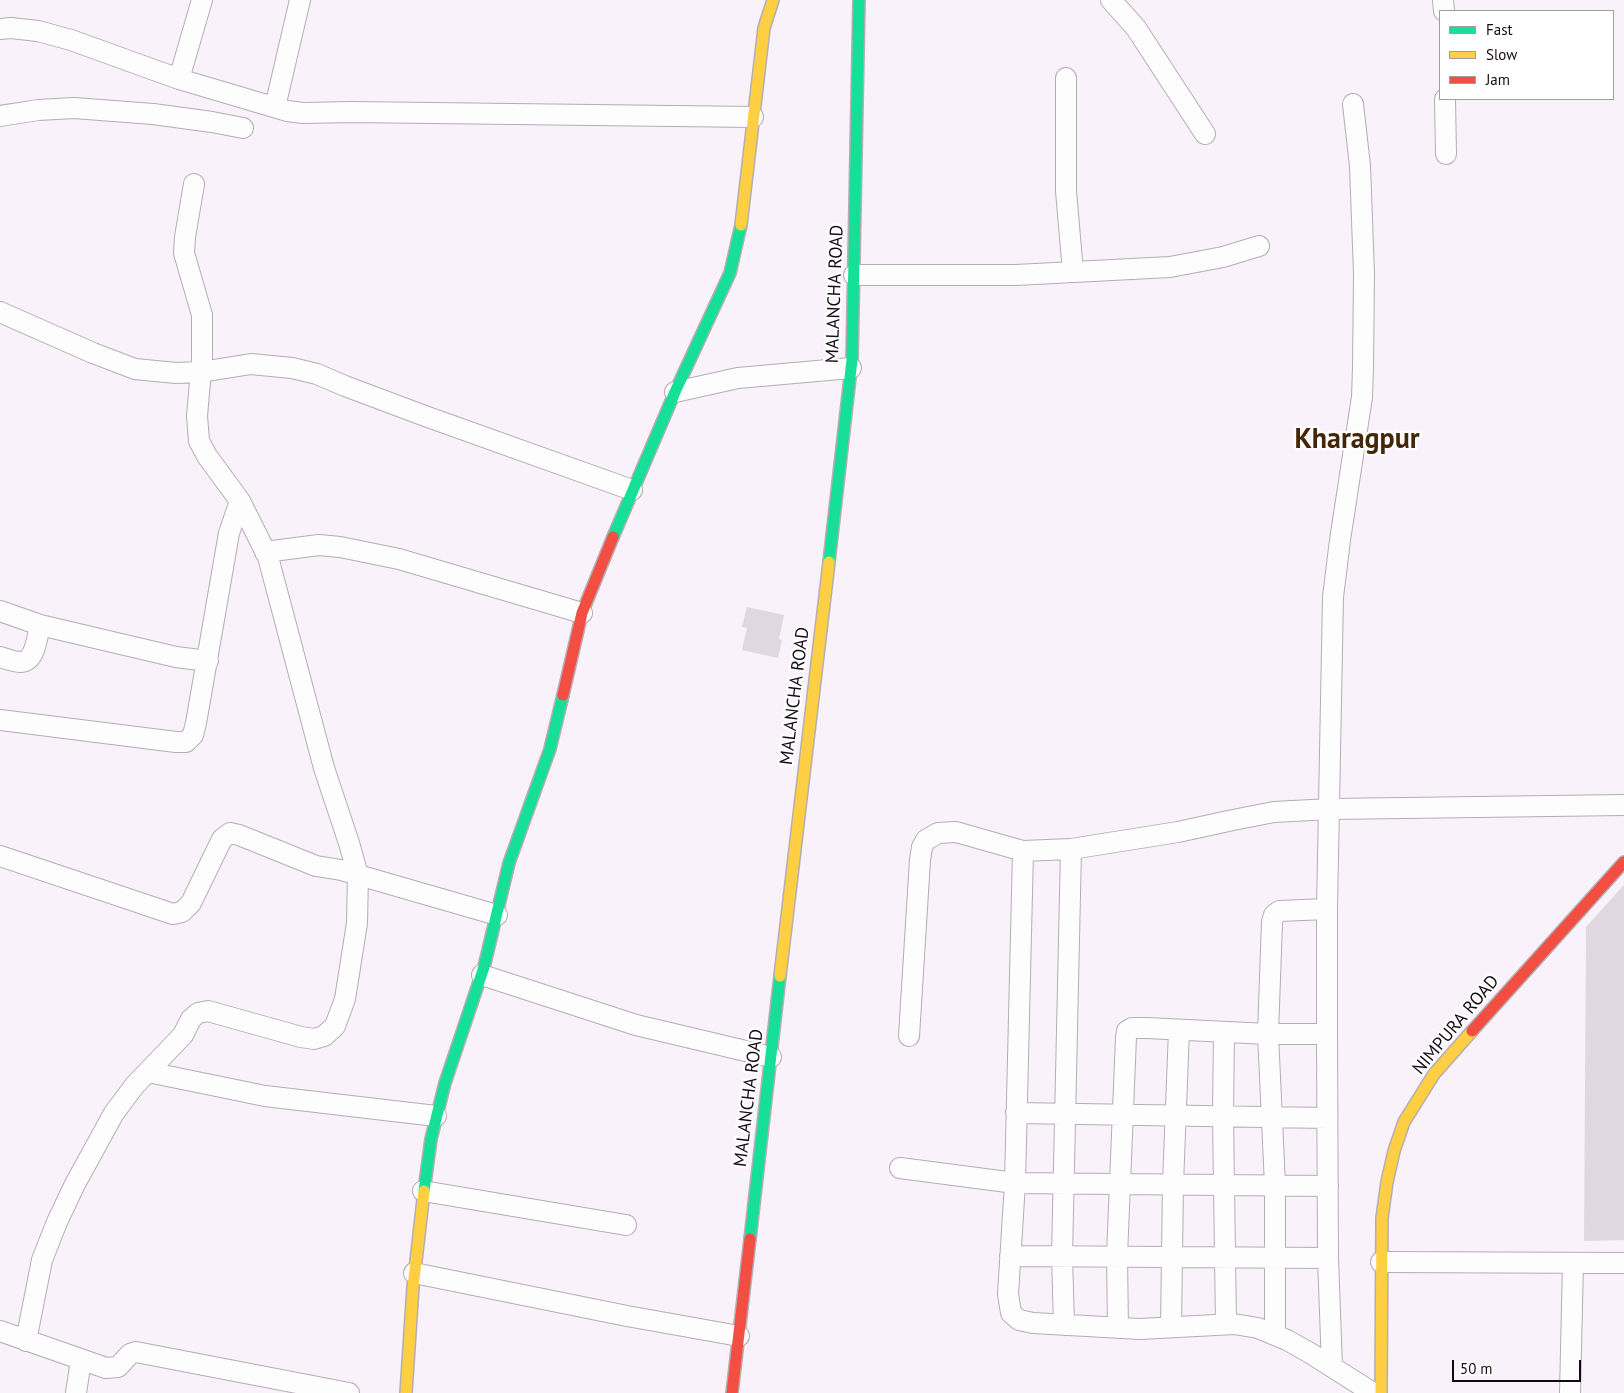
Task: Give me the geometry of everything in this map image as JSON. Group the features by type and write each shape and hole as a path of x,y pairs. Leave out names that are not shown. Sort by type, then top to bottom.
{"street":[{"path":"179,79 202,0"},
{"path":"275,107 300,0"},
{"path":"406,1393 414,1273 423,1191 436,1116 445,1083 482,975 509,863 550,749 582,613 632,490 730,273 740,230 764,28 773,0"},
{"name":"MALANCHA ROAD","path":"732,1393 851,368 859,0"},
{"path":"1111,0 1136,28 1205,134"},
{"path":"0,29 11,28 38,31 70,40 179,79 275,107 303,113 361,112 753,117"},
{"path":"1066,78 1066,191 1073,272"},
{"path":"1445,100 1446,154"},
{"path":"1332,1367 1328,1258 1327,909 1333,597 1362,387 1364,264 1360,166 1353,104"},
{"path":"0,116 38,110 74,108 153,114 243,128"},
{"path":"26,1340 42,1260 57,1222 75,1184 114,1113 135,1085 183,1035 191,1019 198,1013 208,1011 301,1036 314,1038 324,1036 335,1026 345,999 357,923 358,875 324,768 265,552 240,501 199,442 197,416 201,372 202,315 184,253 194,184"},
{"path":"854,275 1016,275 1170,267 1223,257 1259,246"},
{"path":"0,312 93,352 136,368 176,373 201,372 251,364 292,368 317,374 425,416 632,490"},
{"path":"675,392 738,378 851,368"},
{"path":"0,720 186,742 193,735 196,723 229,533 240,501"},
{"path":"265,552 319,545 357,550 399,559 582,613"},
{"path":"0,611 40,624 176,658 208,661"},
{"path":"0,657 22,662 29,659 33,652 40,624"},
{"path":"909,1036 922,847 926,840 938,833 956,832 1022,851 1071,849 1178,832 1274,812 1624,805"},
{"path":"0,856 173,914 182,912 191,903 222,839 230,833 316,866 341,870 497,915"},
{"path":"1064,1325 1062,1256 1071,849"},
{"path":"1022,851 1015,1182 1008,1294 1011,1313 1020,1320 1033,1323 1064,1325 1140,1329 1226,1324 1258,1328 1310,1353 1373,1393"},
{"name":"NIMPURA ROAD","path":"1381,1393 1382,1218 1394,1151 1404,1122 1434,1074 1624,862"},
{"path":"1275,1335 1275,1185 1268,1034 1272,922 1274,915 1279,911 1327,909"},
{"path":"482,975 636,1025 771,1057"},
{"path":"1118,1328 1119,1184 1127,1030 1132,1028 1268,1034 1327,1034"},
{"path":"1171,1327 1171,1257 1179,1030"},
{"path":"1224,1032 1223,1116 1226,1324"},
{"path":"148,1072 265,1096 436,1116"},
{"path":"1016,1113 1327,1118"},
{"path":"900,1168 1015,1182 1328,1186"},
{"path":"423,1191 626,1225"},
{"path":"1010,1256 1328,1258"},
{"path":"1381,1262 1624,1264"},
{"path":"1570,1393 1573,1263"},
{"path":"414,1273 607,1312 739,1336"},
{"path":"0,1331 106,1368 113,1369 118,1367 130,1354 136,1352 349,1393"},
{"path":"76,1393 81,1360"}],"building":[{"path":"747,607 784,615 779,639 782,640 778,658 742,650 747,628 742,627"},
{"path":"1624,885 1624,1240 1584,1241 1586,927"}],"traffic: fast":[{"path":"829,562 852,360 859,0"},
{"path":"613,537 675,392 730,273 741,225"},
{"path":"424,1191 431,1139 445,1083 484,967 509,863 550,749 563,695"},
{"path":"750,1239 780,976"}],"traffic: slow":[{"path":"741,225 764,28 773,0"},
{"path":"780,976 829,562"},
{"path":"1381,1393 1382,1218 1394,1151 1404,1122 1434,1074 1472,1031"},
{"path":"406,1393 413,1287 424,1191"}],"traffic: jam":[{"path":"563,695 582,613 613,537"},
{"path":"1472,1031 1624,862"},
{"path":"732,1393 750,1239"}],"district":[{"name":"Kharagpur","path":"1357,440"}]}
